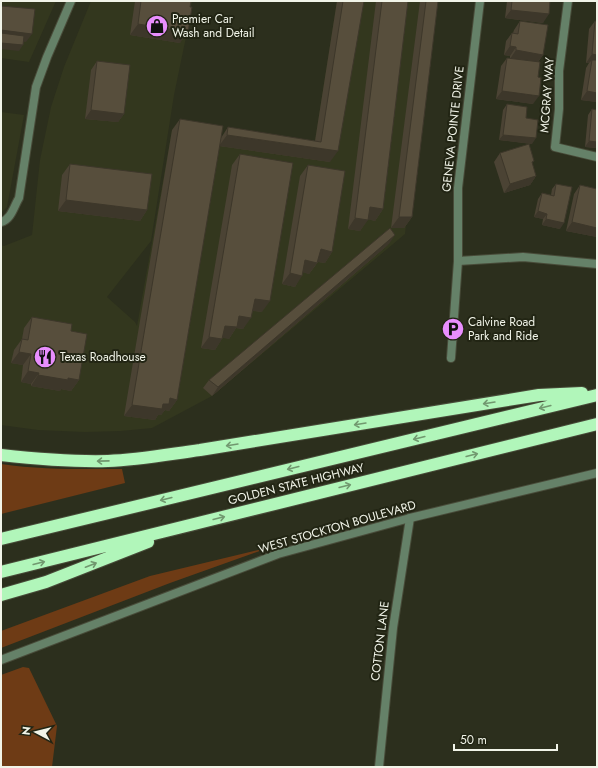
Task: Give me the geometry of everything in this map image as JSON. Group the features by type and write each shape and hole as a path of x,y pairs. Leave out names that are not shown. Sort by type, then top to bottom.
{"highway":[{"path":"1,455 70,461 147,457 207,449 539,395 597,394"},
{"name":"GOLDEN STATE HIGHWAY","path":"1,539 597,394"},
{"name":"GOLDEN STATE HIGHWAY","path":"1,572 597,424"},
{"path":"1,595 46,582 196,523"}],"street":[{"path":"1,222 5,221 19,198 36,87 71,1"},
{"name":"GENEVA POINTE DRIVE","path":"451,358 458,261 458,188 480,1"},
{"name":"MCGRAY WAY","path":"568,1 559,71 559,109 555,147 597,157"},
{"path":"458,261 523,257 597,264"},
{"name":"WEST STOCKTON BOULEVARD","path":"1,660 278,554 410,518 597,473"},
{"name":"COTTON LANE","path":"380,767 393,628 410,518"}],"shaded area":[{"path":"1,1 56,1 29,62 1,58"},
{"path":"91,1 192,1 174,95 151,241 107,297 135,322 137,326 172,130 313,153 337,1 432,1 405,234 212,396 152,428 85,432 38,430 1,425 1,245 4,246 32,235 40,160 51,107 64,67"},
{"path":"1,112 24,115 7,207 1,213"},
{"path":"1,464 46,468 122,469 125,483 1,514"},
{"path":"271,547 170,583 1,648 1,631 150,576"},
{"path":"23,667 29,668 57,726 52,767 1,767 1,675"}],"building":[{"name":"Premier Car Wash and Detail","path":"141,1 191,1 190,7 192,7 188,32 138,24"},
{"path":"343,1 364,1 338,151 227,135 228,127 321,142"},
{"path":"382,1 408,1 383,209 370,207 368,220 355,218"},
{"path":"426,1 438,1 412,217 399,217"},
{"path":"512,1 550,1 549,14 511,10"},
{"path":"1,6 35,9 32,34 1,30"},
{"path":"520,21 548,25 543,55 516,50 516,47 510,46 512,33 518,34"},
{"path":"595,21 597,21 597,55 592,54"},
{"path":"1,33 24,36 23,45 1,43"},
{"path":"507,58 540,62 538,77 541,78 539,96 502,91"},
{"path":"592,60 597,60 597,93 587,91"},
{"path":"97,61 130,65 124,114 91,110"},
{"path":"507,104 527,107 526,118 538,120 536,138 503,135"},
{"path":"592,109 597,110 597,142 589,141"},
{"path":"180,119 223,126 177,400 170,398 169,404 163,404 162,409 132,405"},
{"path":"529,144 534,161 532,162 536,176 510,184 500,153"},
{"path":"240,154 293,163 270,301 255,299 251,318 239,316 237,327 225,326 222,339 209,337"},
{"path":"70,164 152,174 147,210 66,200"},
{"path":"308,165 345,171 332,252 321,249 317,263 305,260 302,276 290,273"},
{"path":"556,184 572,187 564,223 546,219 547,214 538,211 542,193 554,196"},
{"path":"580,185 597,189 597,228 572,222"},
{"path":"390,228 395,235 218,387 209,380"},
{"name":"Texas Roadhouse","path":"32,317 72,324 71,331 87,334 79,380 68,378 68,380 38,375 39,373 28,371 31,354 19,352 22,339 28,340"}],"place":[{"name":"Premier Car Wash and Detail","path":"157,26"},
{"name":"Calvine Road Park and Ride","path":"453,329"},
{"name":"Texas Roadhouse","path":"45,357"}]}
